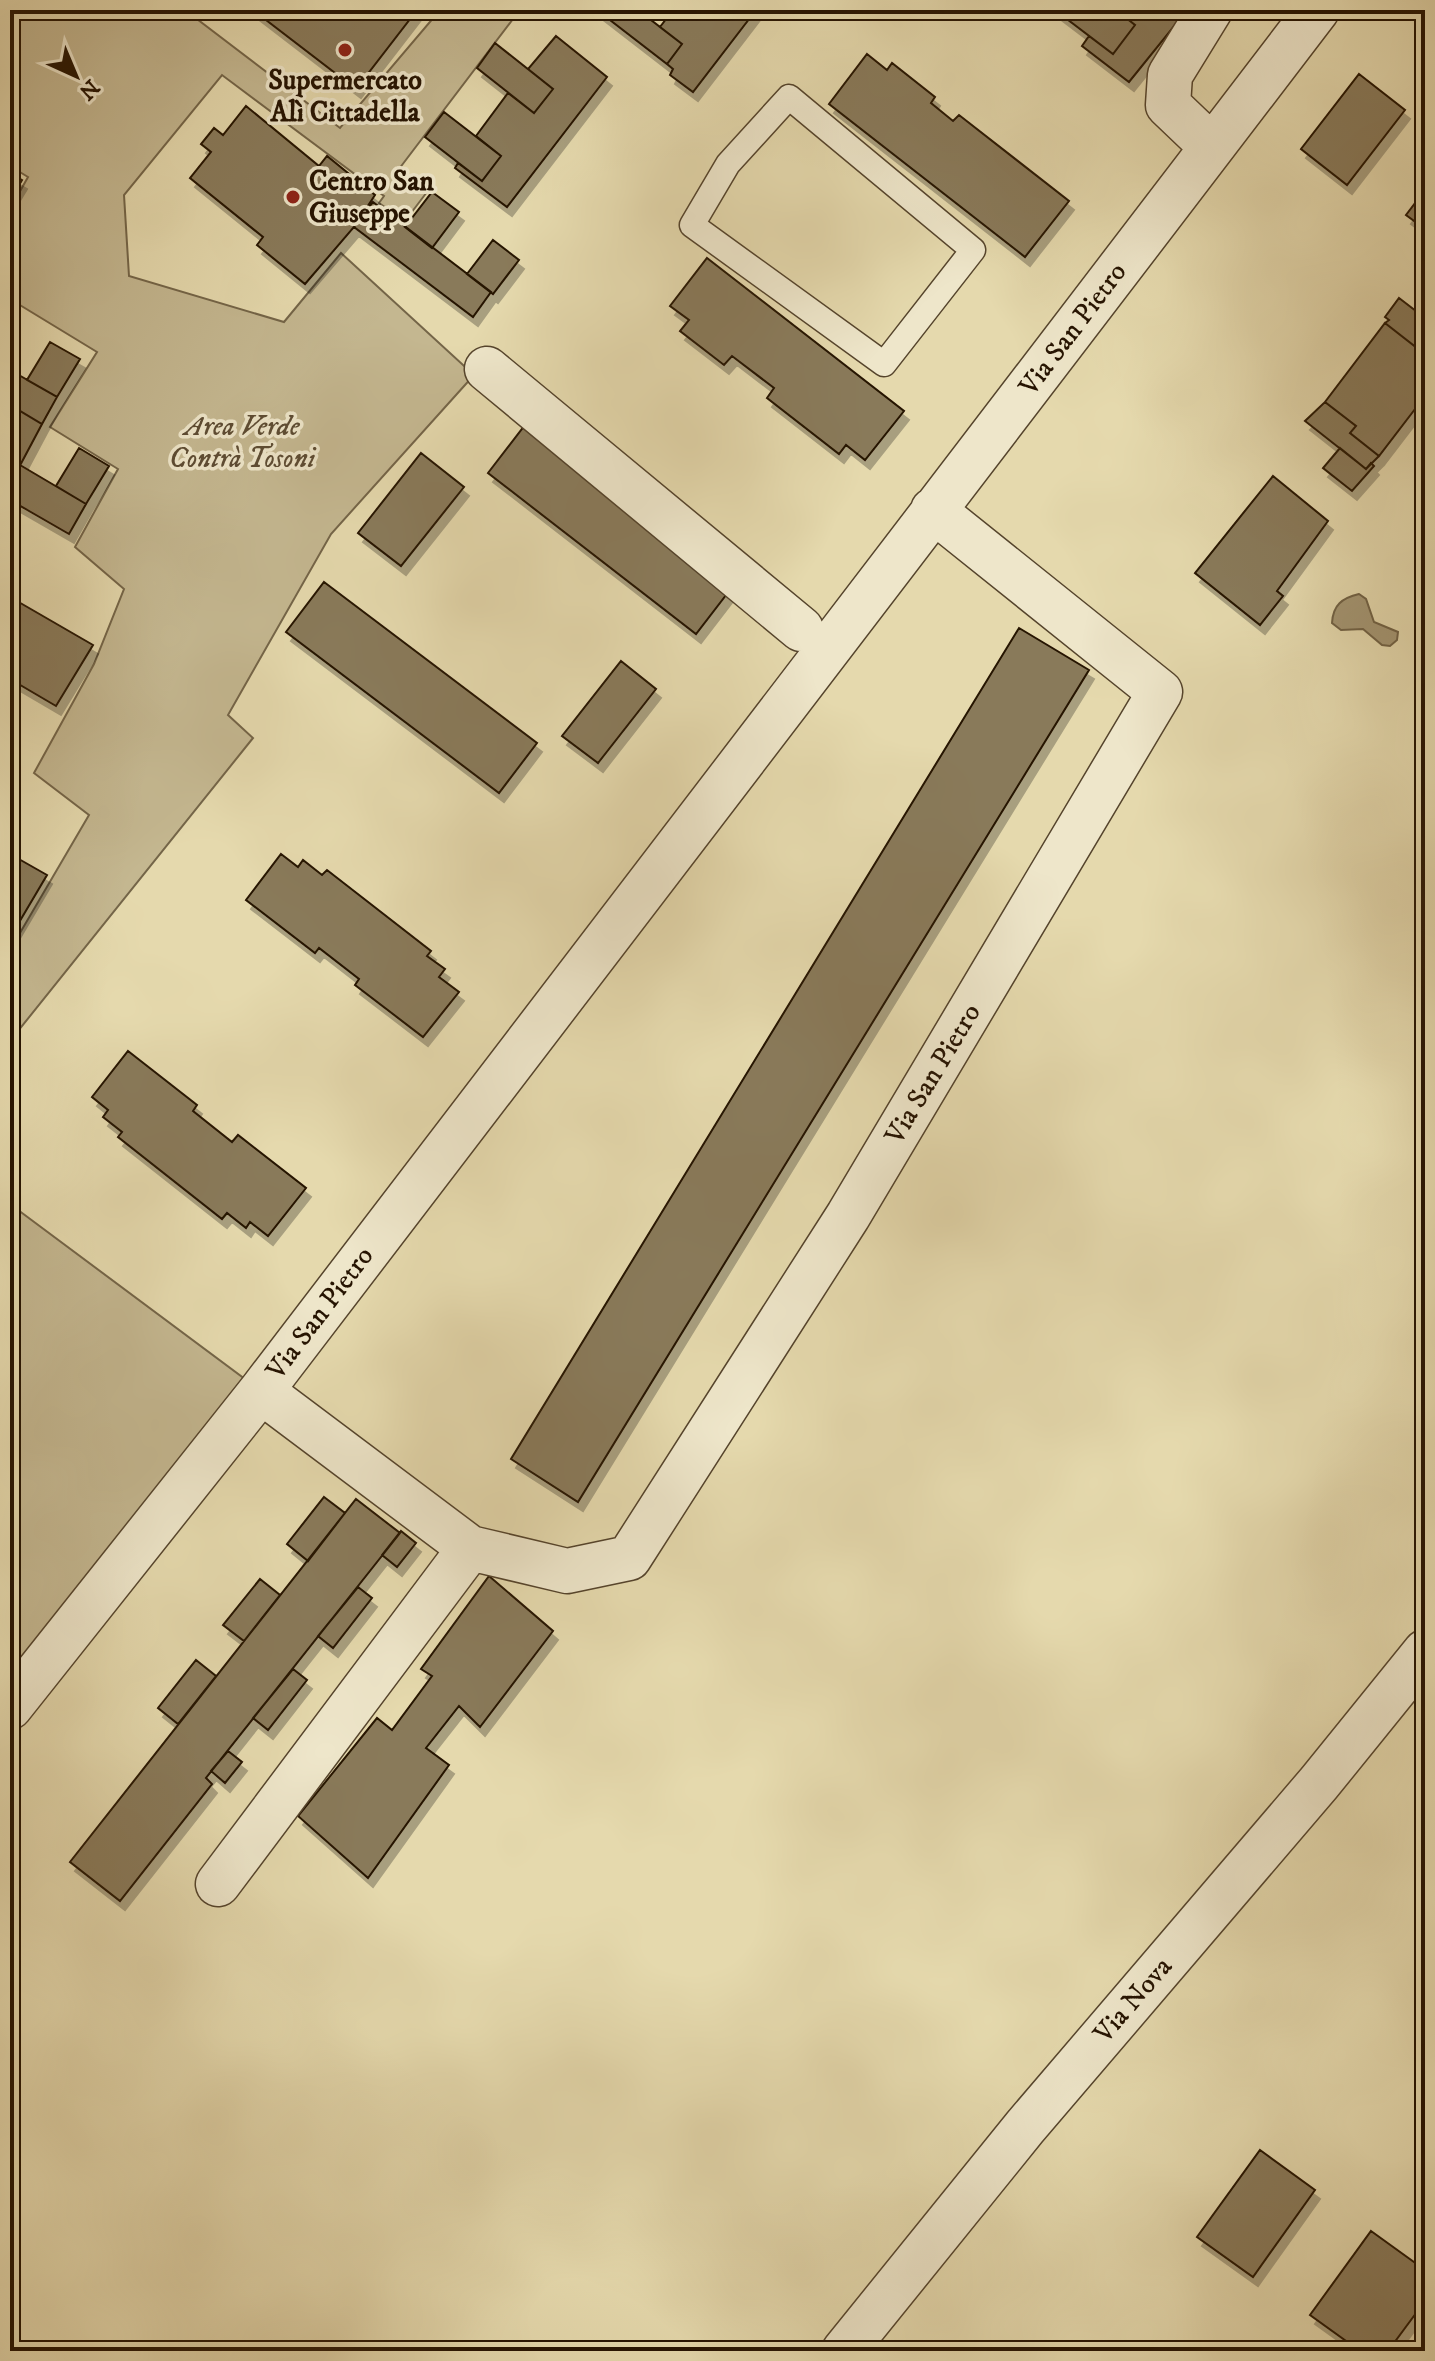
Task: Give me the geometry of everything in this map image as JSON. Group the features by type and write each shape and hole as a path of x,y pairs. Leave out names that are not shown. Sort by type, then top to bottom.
{"street":[{"path":"1210,10 1170,75 1168,105 1212,147"},
{"name":"Via San Pietro","path":"10,1707 261,1391 1317,10"},
{"path":"487,369 801,629"},
{"name":"Via San Pietro","path":"261,1391 470,1548 567,1571 629,1558 848,1216 1160,692 933,510"},
{"path":"218,1884 470,1548"},
{"name":"Via Nova","path":"844,2351 1025,2127 1319,1783 1425,1652"}],"lane":[{"path":"789,97 973,250 884,364 692,225 728,164 789,97"}],"green space":[{"name":"Area Verde Contrà Tosoni","path":"10,10 197,10 193,16 340,128 440,10 509,10 516,15 399,169 427,192 405,221 379,203 384,196 222,75 124,195 129,276 284,322 341,253 474,375 331,534 228,715 253,738 10,1041 10,950 89,815 34,773 94,664 124,589 75,547 118,469 50,427 97,352 10,299 10,209 28,177 10,166"},
{"path":"10,1204 261,1391 10,1707"}],"shaded area":[{"path":"1359,594 1366,599 1374,622 1398,632 1397,640 1390,646 1382,645 1363,629 1341,630 1332,623 1334,611 1340,603"}],"building":[{"name":"Supermercato Alì Cittadella","path":"253,10 417,10 356,89"},
{"path":"597,10 638,10 682,44 667,64"},
{"path":"673,10 756,10 693,92 670,75 673,69 667,64 682,44 660,27"},
{"path":"1055,10 1116,10 1135,25 1113,54"},
{"path":"1116,10 1179,10 1184,14 1129,82 1082,46 1089,36 1113,54 1135,25"},
{"path":"556,36 607,77 507,207 455,168 458,163 482,181 501,156 476,136 508,93 534,113 553,89 528,69"},
{"path":"495,43 553,89 534,113 477,68"},
{"path":"867,54 887,70 892,63 935,97 931,103 953,121 959,115 1069,201 1025,257 829,104"},
{"path":"1359,74 1405,110 1347,185 1301,149"},
{"name":"Centro San Giuseppe","path":"246,106 319,166 327,156 375,195 354,227 305,284 257,245 263,237 190,178 211,152 201,144 214,128 223,135"},
{"path":"444,112 501,156 482,181 425,137"},
{"path":"10,173 22,180 10,200"},
{"path":"1425,190 1425,229 1406,215"},
{"path":"432,192 459,212 432,248 405,227"},
{"path":"373,202 491,292 473,317 354,227"},
{"path":"493,240 519,260 493,294 467,274"},
{"path":"707,258 904,411 865,460 846,445 839,454 767,398 774,388 732,356 724,365 680,331 689,320 670,306"},
{"path":"1399,298 1425,318 1425,344 1422,341 1417,348 1385,323 1389,320 1385,317"},
{"path":"1385,323 1417,348 1422,341 1425,344 1425,396 1379,456 1350,433 1356,426 1325,402"},
{"path":"50,342 80,359 57,397 27,380"},
{"path":"10,370 57,397 42,424 10,405"},
{"path":"1325,402 1356,426 1350,433 1379,456 1366,469 1305,421"},
{"path":"12,406 42,424 16,473 10,469"},
{"path":"525,425 733,586 696,634 488,473"},
{"path":"79,448 109,466 86,504 56,486"},
{"path":"1340,448 1366,469 1371,463 1374,466 1352,491 1323,468"},
{"path":"421,453 464,487 401,566 358,533"},
{"path":"20,465 86,504 69,534 10,500 10,469 16,473"},
{"path":"1273,476 1328,521 1277,591 1283,596 1260,625 1195,573"},
{"path":"324,582 537,743 499,793 286,632"},
{"path":"10,597 93,645 56,706 10,679"},
{"path":"1019,628 1089,670 578,1502 511,1459"},
{"path":"621,661 656,689 598,763 562,736"},
{"path":"10,854 47,875 11,936 10,936"},
{"path":"281,854 298,867 303,860 322,875 327,870 431,951 427,956 445,969 439,977 459,992 423,1037 355,985 359,979 319,948 315,953 246,900"},
{"path":"128,1051 197,1105 193,1111 232,1142 238,1135 306,1188 268,1236 250,1222 246,1228 227,1213 222,1219 118,1137 122,1132 103,1117 108,1110 92,1097"},
{"path":"324,1497 345,1513 308,1561 287,1544"},
{"path":"356,1499 400,1533 206,1778 212,1784 120,1901 70,1862"},
{"path":"401,1531 416,1543 397,1567 382,1555"},
{"path":"489,1576 553,1631 480,1727 459,1706 426,1748 449,1765 368,1878 298,1816 377,1718 392,1730 432,1676 421,1669"},
{"path":"260,1579 280,1595 244,1641 223,1625"},
{"path":"358,1587 372,1598 333,1648 318,1636"},
{"path":"196,1660 216,1676 178,1724 158,1708"},
{"path":"293,1669 307,1680 268,1730 253,1718"},
{"path":"228,1751 242,1762 225,1783 211,1771"},
{"path":"1260,2150 1315,2190 1253,2277 1197,2237"},
{"path":"1371,2231 1425,2270 1425,2301 1388,2351 1360,2351 1310,2315"}],"place":[{"name":"Supermercato Alì Cittadella","path":"345,50"},
{"name":"Centro San Giuseppe","path":"293,197"}]}
